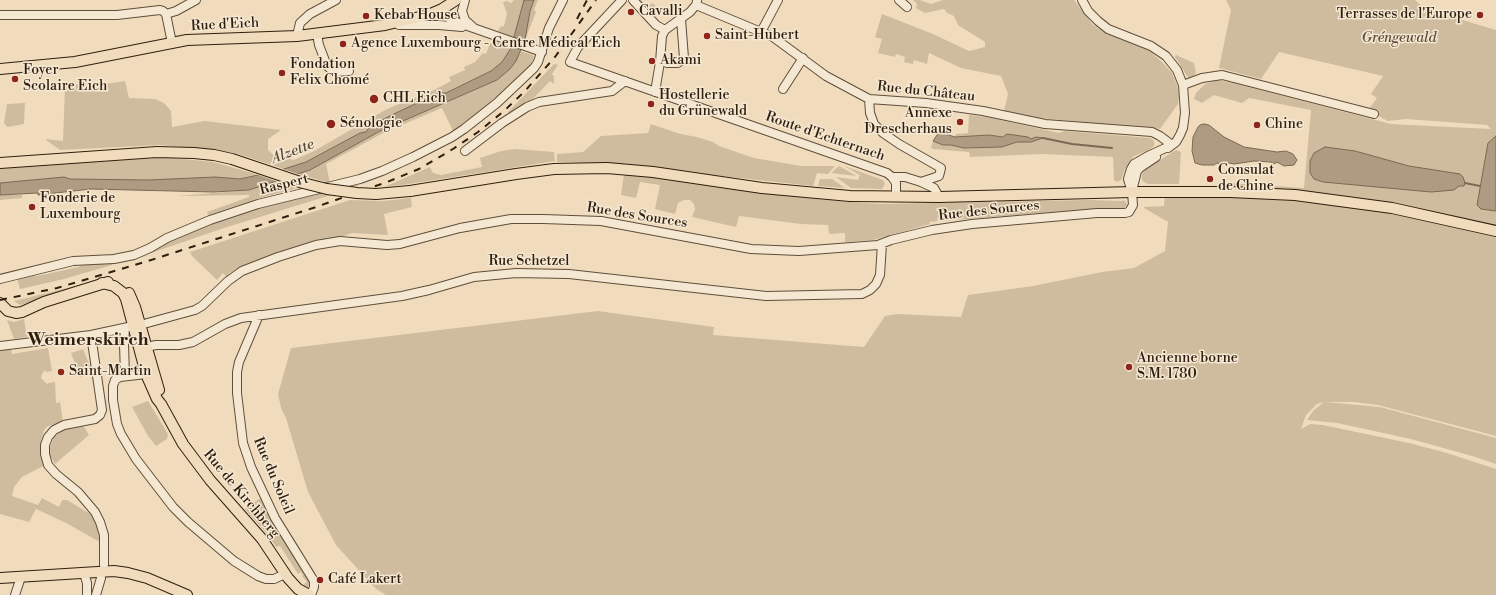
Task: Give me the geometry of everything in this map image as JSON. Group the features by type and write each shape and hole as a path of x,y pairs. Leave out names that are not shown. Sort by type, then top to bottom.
{"main road":[{"path":"385,25 428,15 442,9 456,0"},
{"name":"Rue d'Eich","path":"0,69 75,62 172,43 202,39 297,36 385,25"},
{"path":"0,163 157,152 194,153 232,159 327,189 376,194 410,191 543,170 595,168 653,172 806,193 850,196 939,197 1132,192 1230,192 1279,194 1355,202 1392,208 1496,231"},
{"name":"Rue de Kirchberg","path":"0,303 8,310 16,313 102,283 114,286 123,293 126,299 133,326 161,396 161,404"},
{"name":"Rue de Kirchberg","path":"142,348 146,374 157,399 186,449 210,480 262,539 285,574 298,589 310,595"},
{"path":"0,578 114,571 147,578 187,595"}],"street":[{"path":"166,14 196,0"},
{"path":"297,36 300,22 310,14 336,0"},
{"path":"465,0 462,11 465,20 473,28"},
{"name":"Raspert","path":"0,279 73,261 114,259 134,255 167,238 217,218 258,204 348,183 382,171 452,137 464,129 519,82 538,62 539,51 563,0"},
{"name":"Route d'Echternach","path":"622,0 578,47 570,62 887,174 892,177 896,183 896,196"},
{"path":"633,0 656,25 665,30"},
{"path":"761,32 778,0"},
{"path":"899,0 907,7"},
{"path":"1082,0 1088,11 1108,29 1151,46 1166,56 1177,70 1183,85 1185,113 1183,128 1179,138 1172,145"},
{"path":"655,92 660,62 662,36 665,30 690,12 697,2"},
{"name":"Rue du Château","path":"697,2 773,37 826,76 869,99 926,103 983,111 1045,124 1152,132 1172,145"},
{"path":"442,9 447,16 459,23 539,51"},
{"path":"0,15 117,15 160,10 164,11 166,14 172,43"},
{"path":"667,63 678,64 684,58 681,19"},
{"name":"Rue d'Eich","path":"385,25 413,24 473,28"},
{"path":"317,34 319,45 327,66 334,72 349,71"},
{"path":"782,89 802,58"},
{"path":"1183,85 1222,75 1374,114"},
{"path":"465,151 502,123 540,102 612,91 625,81"},
{"path":"869,99 870,113 874,124 882,133 898,144 942,168 939,176 921,182"},
{"name":"Rue des Sources","path":"0,346 91,335 195,310 202,306 228,281 242,271 278,257 316,245 340,241 387,245 400,244 460,228 511,219 601,221 735,247 799,252 882,244 891,240 932,230 972,224 1097,213 1125,213 1129,212 1133,205 1132,192 1137,171 1172,145"},
{"path":"892,177 905,177 921,182 934,188 939,197"},
{"name":"Rue Schetzel","path":"142,348 156,345 179,345 193,342 230,322 241,318 402,296 429,290 474,276 516,273 569,274 766,296 862,294 870,290 876,284 880,275 882,244"},
{"name":"Rue du Soleil","path":"259,315 238,362 237,394 243,443 251,467 275,518 314,582 314,587 310,595"},
{"path":"125,376 124,344 133,326"},
{"path":"91,335 102,410 100,415 94,418 64,425 54,430 48,437 45,445 45,454 48,465 56,474 78,492 95,512 104,535 104,565"},
{"path":"146,374 120,377 115,380 113,386 112,400 121,434 136,459 173,507 188,522 234,561 258,576 266,579 274,579 285,574"},
{"path":"84,573 87,583 87,595"},
{"path":"15,595 22,577"},
{"path":"96,595 101,580"}],"green space":[{"path":"514,0 524,0 514,37 498,31 500,27 504,26 507,14 503,2 507,1 511,3"},
{"path":"534,0 538,0 534,10 536,12 525,40 530,11"},
{"path":"639,0 641,0 648,7 652,3 656,6 651,14"},
{"path":"913,0 920,0 931,4 943,0 1074,0 1093,25 1106,33 1148,50 1161,61 1172,73 1177,85 1179,95 1178,104 1160,129 1037,118 1004,111 1008,94 1001,76 961,68 929,53 927,64 914,60 913,64 904,62 905,57 896,54 895,57 878,53 882,39 875,37 882,14 933,34 969,51 985,47 985,42 958,25 954,16 947,13 944,9 925,13 916,8 917,4"},
{"name":"Gréngewald","path":"1226,0 1415,0 1425,9 1496,30 1496,436 1378,405 1354,402 1325,402 1380,407 1496,438 1496,464 1411,439 1337,423 1307,420 1313,411 1324,402 1317,404 1306,415 1301,429 1310,424 1323,425 1409,443 1447,453 1496,469 1496,595 386,595 375,588 336,545 308,492 286,418 281,408 278,394 291,348 598,311 714,327 713,335 864,347 885,316 897,314 961,317 968,295 1033,286 1102,272 1134,268 1165,251 1168,222 1144,207 1164,206 1165,192 1230,192 1230,183 1304,188 1311,110 1249,98 1242,103 1214,95 1202,103 1194,99 1196,93 1205,84 1218,80 1233,83 1391,124 1491,129 1487,125 1406,119 1388,121 1369,109 1377,98 1371,94 1383,76 1279,52 1261,79 1219,68 1231,10"},
{"path":"493,41 511,48 502,62 491,71 446,93 439,93 400,111 366,132 360,133 306,162 284,169 235,153 160,145 60,150 46,140 63,141 65,86 87,83 88,88 94,87 95,92 106,90 105,84 125,81 129,98 155,99 164,103 171,111 172,127 205,121 281,130 268,139 268,150 279,160 285,158 294,160 314,151 387,109 434,90 451,81 449,77 465,70 464,67 475,62 483,53 486,54 490,43 492,44"},
{"path":"520,51 533,55 534,57 531,63 532,64 494,99 462,126 453,131 442,108 385,132 326,164 330,183 297,174 310,170 380,131 489,84 510,69"},
{"path":"1176,55 1194,63 1196,73 1193,77 1189,78 1187,76 1175,57"},
{"path":"554,64 558,65 552,74 554,76 554,84 550,81 531,101 509,113 508,112"},
{"path":"25,103 24,124 7,127 4,123 7,104"},
{"path":"969,115 987,117 1059,133 1065,131 1150,138 1154,141 1154,146 1149,150 1134,156 1125,169 1121,180 1117,182 1114,180 1113,157 1042,154 970,157 969,152 931,148 933,141 943,145 964,148 1002,147 1017,142 1031,142 1036,137 1031,139 989,135 955,137 956,134 968,133"},
{"path":"651,124 680,134 713,142 719,146 754,158 801,166 835,166 828,174 817,173 813,186 703,174 640,165 557,162 557,154 583,152 601,136 648,133"},
{"path":"441,145 442,148 384,176 328,196 224,228 151,253 150,250 170,239 246,211 313,193"},
{"path":"515,149 554,152 555,161 384,187 430,167 433,173 441,175 482,167 480,158 501,151"},
{"path":"1176,150 1181,152 1179,184 1148,184 1142,180 1142,174 1147,168"},
{"path":"174,158 213,162 256,174 240,179 215,177 149,180 70,179 64,177 0,183 0,168"},
{"path":"839,166 855,175 856,176 831,173"},
{"path":"844,166 883,180 885,184 882,189 851,188 836,177 858,180 860,175"},
{"path":"624,174 653,176 807,198 880,204 1124,200 1127,204 1125,208 1103,208 929,222 930,224 873,240 845,242 845,233 829,234 828,225 801,224 739,216 736,227 692,217 695,209 694,204 690,200 684,200 678,203 675,214 655,209 660,185 640,182 636,198 621,195"},
{"path":"820,179 832,179 845,188 818,186"},
{"path":"278,182 297,188 208,215 207,212 249,197 249,195 177,196 249,190"},
{"path":"0,195 22,195 22,198 0,200"},
{"path":"411,198 412,207 384,214 388,235 352,233 341,237 320,240 277,253 242,266 229,273 227,277 223,273 217,280 192,256 190,252 350,200 383,201"},
{"path":"108,263 112,265 64,279 20,289 17,278 31,275 37,276 79,267 83,264"},
{"path":"76,286 76,288 20,305 14,301"},
{"path":"24,319 27,337 14,339 7,320 14,322"},
{"path":"48,348 52,371 46,372 45,370 41,378 47,384 55,382 56,403 60,402 63,422 48,426 44,430 41,441 41,454 45,465 22,477 14,487 12,496 38,505 42,498 59,507 62,500 67,500 92,515 97,523 100,542 66,523 36,509 29,522 0,514 0,350 11,349 12,354"},
{"path":"83,349 92,372 80,377 71,353"},
{"path":"148,401 168,434 167,439 156,446 148,436 132,407"},
{"path":"83,425 89,435 55,464 50,455 50,448 54,437 65,429"},
{"path":"262,497 276,528 278,528 311,582 308,587 304,587 303,585 307,582 302,576 303,575 301,572 298,574 280,546 276,547 268,535 245,509"}],"shaded area":[{"name":"Alzette","path":"524,0 534,0 530,11 525,40 516,61 510,69 497,80 380,131 310,170 249,190 213,192 91,189 38,195 38,193 0,195 0,183 64,177 70,179 149,180 215,177 240,179 284,169 306,162 360,133 366,132 370,126 400,111 439,93 446,93 491,71 502,62 511,48"},
{"path":"1204,124 1209,125 1224,137 1244,147 1277,152 1286,151 1293,154 1297,160 1294,165 1284,166 1277,162 1274,164 1271,162 1254,161 1222,165 1217,163 1214,165 1202,165 1195,163 1192,151 1193,137 1198,127"},
{"path":"939,132 955,137 989,135 1003,137 1007,134 1028,137 1031,139 1036,137 1043,138 1031,142 1017,142 1002,147 964,148 943,145 933,141"},
{"path":"1496,136 1496,211 1481,209 1477,205 1488,143"},
{"path":"1325,147 1355,151 1409,166 1460,174 1465,183 1464,186 1459,186 1454,190 1431,192 1323,182 1314,179 1310,173 1310,161 1314,153"}],"pier":[{"path":"280,168 301,175 281,183 253,173"}],"waterway":[{"path":"1043,138 1072,144 1112,148"},
{"path":"1465,183 1480,186"}],"railway":[{"path":"577,19 587,0"},
{"path":"0,300 57,288 148,261 316,207 419,169 478,132 504,111 525,91 555,57 596,0"}],"place":[{"name":"Cavalli","path":"631,12"},
{"name":"Terrasses de l'Europe","path":"1480,15"},
{"name":"Kebab House","path":"366,16"},
{"name":"Saint-Hubert","path":"707,36"},
{"name":"Agence Luxembourg - Centre Médical Eich","path":"343,44"},
{"name":"Akami","path":"652,61"},
{"name":"Fondation Felix Chomé","path":"282,73"},
{"name":"Foyer Scolaire Eich","path":"15,79"},
{"name":"CHL Eich","path":"374,99"},
{"name":"Hostellerie du Grünewald","path":"651,104"},
{"name":"Annexe Drescherhaus","path":"960,122"},
{"name":"Sénologie","path":"331,124"},
{"name":"Chine","path":"1257,125"},
{"name":"Consulat de Chine","path":"1210,179"},
{"name":"Fonderie de Luxembourg","path":"32,207"},
{"name":"Ancienne borne S.M. 1780","path":"1129,367"},
{"name":"Saint-Martin","path":"61,372"},
{"name":"Café Lakert","path":"320,580"}],"district":[{"name":"Weimerskirch","path":"88,341"}]}
